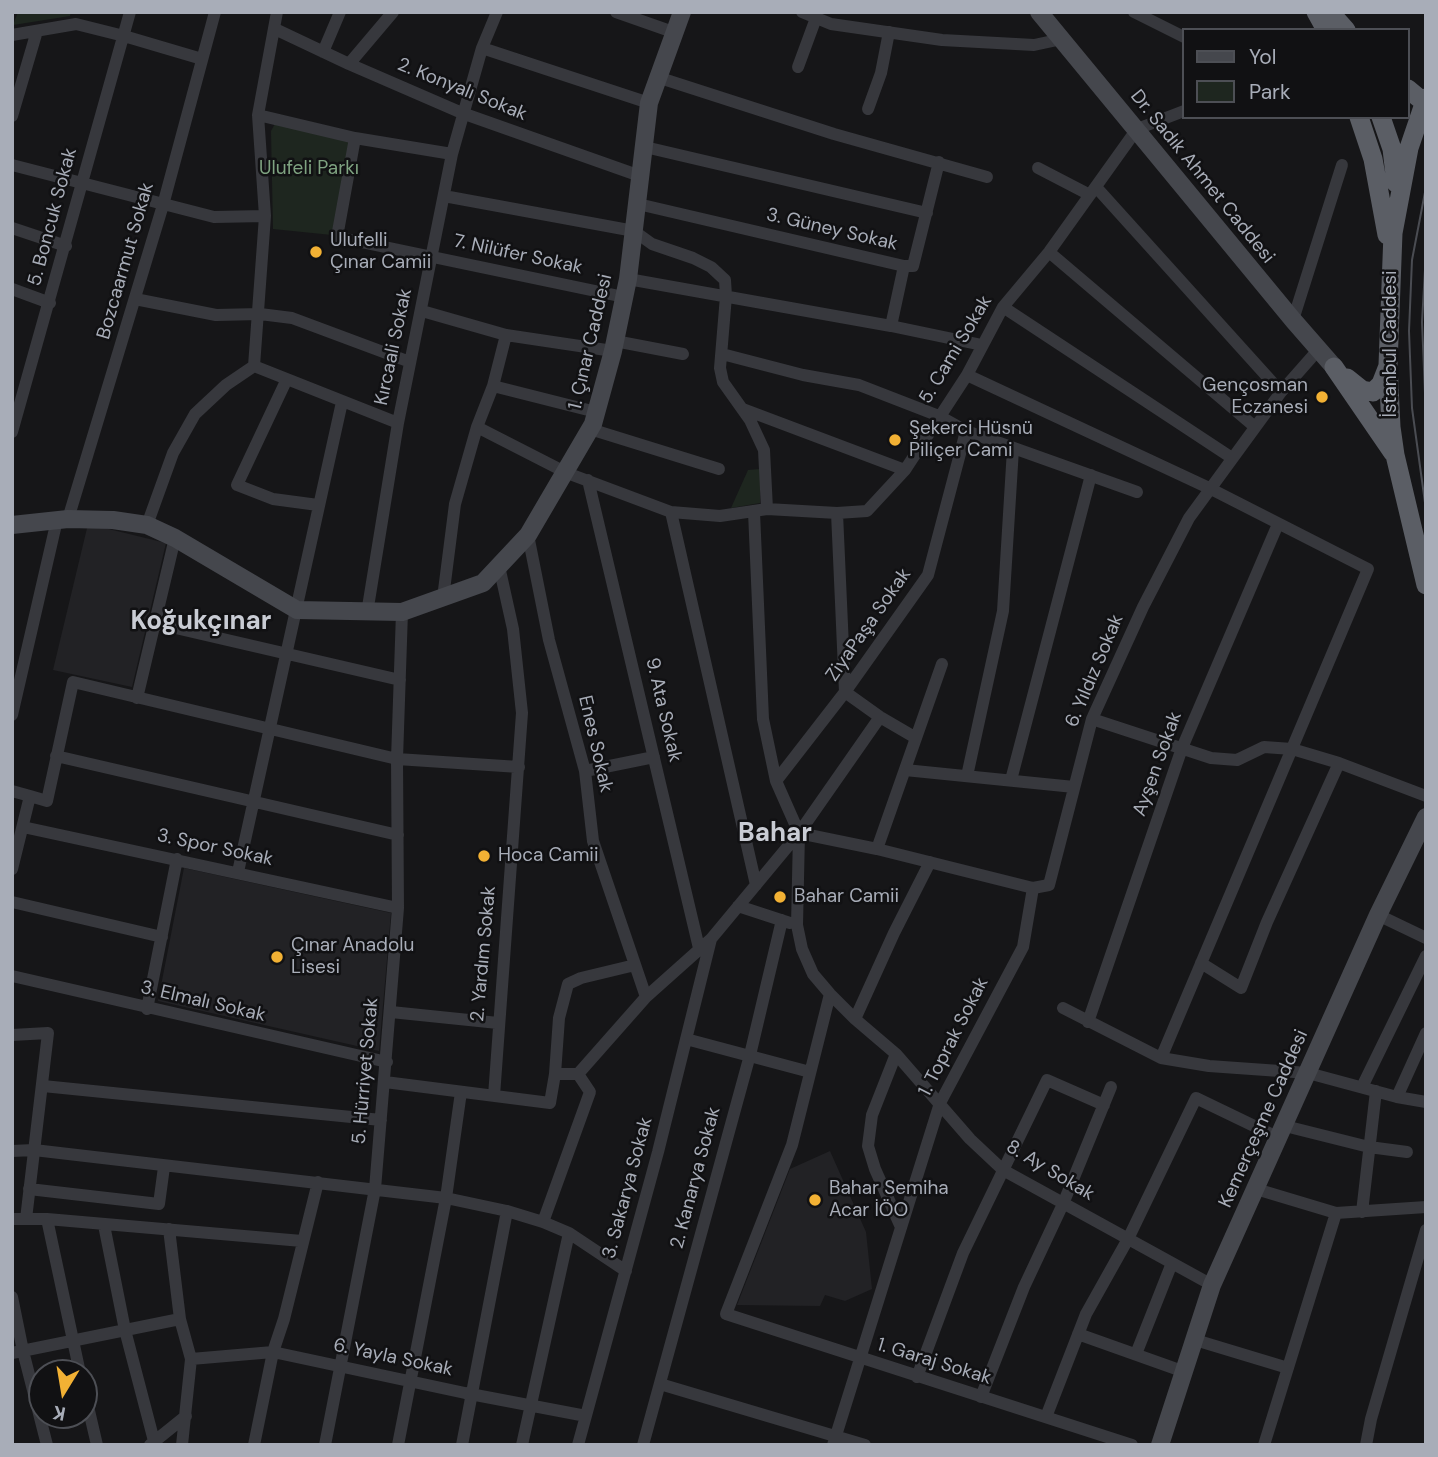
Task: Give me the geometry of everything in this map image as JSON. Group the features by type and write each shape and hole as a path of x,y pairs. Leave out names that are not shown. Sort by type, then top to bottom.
{"highway":[{"path":"1316,12 1337,25"},
{"path":"1410,91 1425,102"},
{"name":"İstanbul Caddesi","path":"1425,102 1409,148 1398,198 1391,261 1388,365 1395,456 1426,585"},
{"path":"1360,119 1373,159 1391,261"},
{"path":"1382,119 1392,149 1398,198"},
{"path":"1334,367 1368,392 1381,384 1388,365"},
{"path":"1334,367 1395,456"}],"main road":[{"name":"1. Çınar Caddesi","path":"12,525 63,520 113,520 147,525 297,610 402,612 483,583 528,535 566,473 593,420 614,346 628,279 649,103 682,12"},
{"name":"Dr. Sadık Ahmet Caddesi","path":"1039,12 1334,367"},
{"name":"Kemerçeşme Caddesi","path":"1160,1445 1192,1339 1212,1286 1378,915 1426,817"}],"street":[{"name":"5. Boncuk Sokak","path":"12,432 130,12"},
{"name":"Bozcaarmut Sokak","path":"12,715 63,520 135,299 215,12"},
{"path":"147,525 173,453 195,414 226,385 254,366 260,314 265,216 258,115 277,12"},
{"path":"323,52 340,12"},
{"path":"349,64 393,12"},
{"name":"Kırcaali Sokak","path":"367,613 397,423 452,154 482,48 496,12"},
{"path":"615,12 673,32"},
{"path":"802,12 831,24 942,40 1034,45 1062,39"},
{"path":"1134,12 1182,36"},
{"path":"12,35 77,18 202,60"},
{"path":"798,67 816,18"},
{"name":"2. Konyalı Sokak","path":"275,29 463,113 640,176"},
{"path":"12,116 37,30"},
{"path":"868,109 881,73 889,33"},
{"path":"482,48 649,103"},
{"path":"657,77 834,134 987,177"},
{"path":"1137,129 1182,111"},
{"path":"258,115 355,138 452,154"},
{"name":"5. Cami Sokak","path":"477,427 566,473 671,512 720,516 761,511 867,511 905,470 967,374 1003,307 1049,252 1137,129"},
{"name":"7. Nilüfer Sokak","path":"355,138 337,237 624,297"},
{"path":"645,147 927,213"},
{"name":"3. Güney Sokak","path":"638,204 913,266 939,162"},
{"path":"12,165 214,217 265,216"},
{"path":"1293,320 1342,165"},
{"path":"1038,169 1093,191 1281,392"},
{"path":"444,196 634,231 652,244 711,267 725,280 720,368 723,382 742,409 764,450 761,511 763,719 776,781 799,833"},
{"path":"12,228 66,246"},
{"path":"1049,252 1255,427"},
{"path":"891,326 904,266"},
{"path":"628,279 982,345"},
{"path":"12,289 50,303"},
{"path":"135,299 216,315 260,314 292,318 410,362"},
{"path":"1003,307 1231,458"},
{"path":"422,311 506,335 683,354"},
{"path":"443,598 455,504 477,427 493,386 506,335"},
{"name":"6. Yıldız Sokak","path":"1033,888 1049,885 1092,719 1189,518 1281,392 1318,350"},
{"path":"722,354 803,375 859,385 939,416 966,431 1137,492"},
{"path":"254,366 397,423"},
{"path":"967,374 1209,488 1368,569 1161,1058"},
{"path":"286,381 237,485 273,499 318,505"},
{"path":"493,386 593,420 719,469"},
{"path":"238,872 342,402"},
{"path":"742,409 905,470"},
{"name":"ZiyaPaşa Sokak","path":"776,781 845,692 928,575 966,431"},
{"path":"967,776 1003,611 1013,449"},
{"path":"1011,780 1091,475"},
{"name":"9. Ata Sokak","path":"588,481 699,948"},
{"path":"671,512 756,884"},
{"path":"837,513 845,692 916,738"},
{"name":"Ayşen Sokak","path":"1088,1022 1182,748 1278,524"},
{"name":"Enes Sokak","path":"528,535 549,640 585,771 593,841 646,997"},
{"path":"137,698 174,538"},
{"name":"2. Yardım Sokak","path":"494,1096 522,713 513,629 499,566"},
{"name":"5. Hürriyet Sokak","path":"326,1445 375,1189 387,1062 398,908 397,759 402,612"},
{"path":"154,623 400,680"},
{"path":"877,849 942,664"},
{"path":"12,791 47,801 73,682 397,759 519,766"},
{"path":"555,1074 578,1074 646,997 711,939 799,833 880,717"},
{"path":"1092,719 1211,758 1237,760 1264,747 1292,749 1339,763 1426,796"},
{"path":"56,757 398,835"},
{"path":"585,771 654,757"},
{"path":"1201,963 1241,988 1339,763"},
{"path":"905,770 1074,787"},
{"path":"12,869 30,796"},
{"name":"3. Spor Sokak","path":"23,827 398,908"},
{"path":"799,833 877,849 1033,888"},
{"name":"8. Ay Sokak","path":"799,833 797,925 802,949 813,974 830,994 896,1054 970,1139 1003,1170 1212,1286"},
{"path":"148,1009 177,859"},
{"path":"855,1019 930,862"},
{"name":"1. Toprak Sokak","path":"834,1440 940,1103 1023,947 1033,888"},
{"path":"12,902 162,937"},
{"path":"738,906 797,925"},
{"path":"1378,915 1426,938"},
{"name":"2. Kanarya Sokak","path":"643,1445 750,1055 782,920"},
{"name":"3. Sakarya Sokak","path":"578,1445 626,1271 711,939"},
{"path":"1362,1087 1426,956"},
{"path":"385,1082 550,1103 559,1018 568,984 635,965"},
{"name":"3. Elmalı Sokak","path":"12,976 387,1062"},
{"path":"686,1038 810,1072 830,994"},
{"path":"1063,1008 1161,1058 1209,1066 1308,1073 1426,1102"},
{"path":"391,1012 498,1023"},
{"path":"12,1035 48,1033 26,1219"},
{"path":"1397,1097 1426,1033"},
{"path":"896,1054 872,1115 868,1146 875,1170 900,1225"},
{"name":"1. Garaj Sokak","path":"810,1072 792,1145 726,1314 1132,1445"},
{"path":"542,1222 590,1092 578,1074"},
{"path":"917,1377 963,1253 1047,1080 1104,1105"},
{"path":"43,1086 381,1120"},
{"path":"981,1396 1024,1287 1063,1204 1111,1087"},
{"path":"1362,1212 1376,1091"},
{"path":"398,1445 446,1198 461,1092"},
{"path":"1046,1418 1086,1314 1128,1239 1196,1098 1282,1132 1407,1152"},
{"path":"12,1151 34,1150 446,1198 508,1211 542,1222 569,1233 626,1271"},
{"path":"29,1189 159,1204 164,1167"},
{"path":"254,1445 273,1352 284,1319 318,1182"},
{"path":"1256,1189 1336,1213 1426,1207"},
{"path":"462,1445 508,1211"},
{"path":"1264,1445 1336,1213"},
{"path":"12,1219 47,1219 302,1241"},
{"path":"47,1219 77,1359"},
{"path":"104,1225 152,1443 186,1416"},
{"path":"169,1229 180,1319 191,1359 182,1445"},
{"path":"1366,1445 1371,1419 1426,1230"},
{"path":"522,1445 569,1233"},
{"path":"1136,1354 1172,1263"},
{"path":"12,1297 18,1352 47,1445"},
{"path":"18,1352 180,1319"},
{"path":"1078,1334 1182,1371"},
{"path":"1192,1339 1288,1368"},
{"name":"6. Yayla Sokak","path":"191,1359 273,1352 586,1416"},
{"path":"660,1384 834,1440 865,1445"}],"shaded area":[{"path":"88,524 166,543 132,687 53,670"},
{"name":"Çınar Anadolu Lisesi","path":"184,868 391,913 379,1051 158,1001"},
{"name":"Bahar Semiha Acar İÖO","path":"830,1151 866,1232 872,1289 845,1301 825,1295 820,1306 737,1305 790,1169"}],"green space":[{"path":"18,12 71,12 70,16 13,25"},
{"name":"Ulufeli Parkı","path":"276,122 353,141 332,235 273,229 271,131"},
{"path":"760,469 760,503 731,508 748,470"}],"tram line":[{"path":"1426,187 1412,260 1409,331 1412,408 1426,510"},
{"path":"1426,252 1422,322 1426,417"}],"place":[{"name":"Ulufelli Çınar Camii","path":"316,252"},
{"name":"Gençosman Eczanesi","path":"1322,397"},
{"name":"Şekerci Hüsnü Piliçer Cami","path":"895,440"},
{"name":"Hoca Camii","path":"484,856"},
{"name":"Bahar Camii","path":"780,897"},
{"name":"Çınar Anadolu Lisesi","path":"277,957"},
{"name":"Bahar Semiha Acar İÖO","path":"815,1200"}],"district":[{"name":"Koğukçınar","path":"201,622"},
{"name":"Bahar","path":"775,834"}]}
